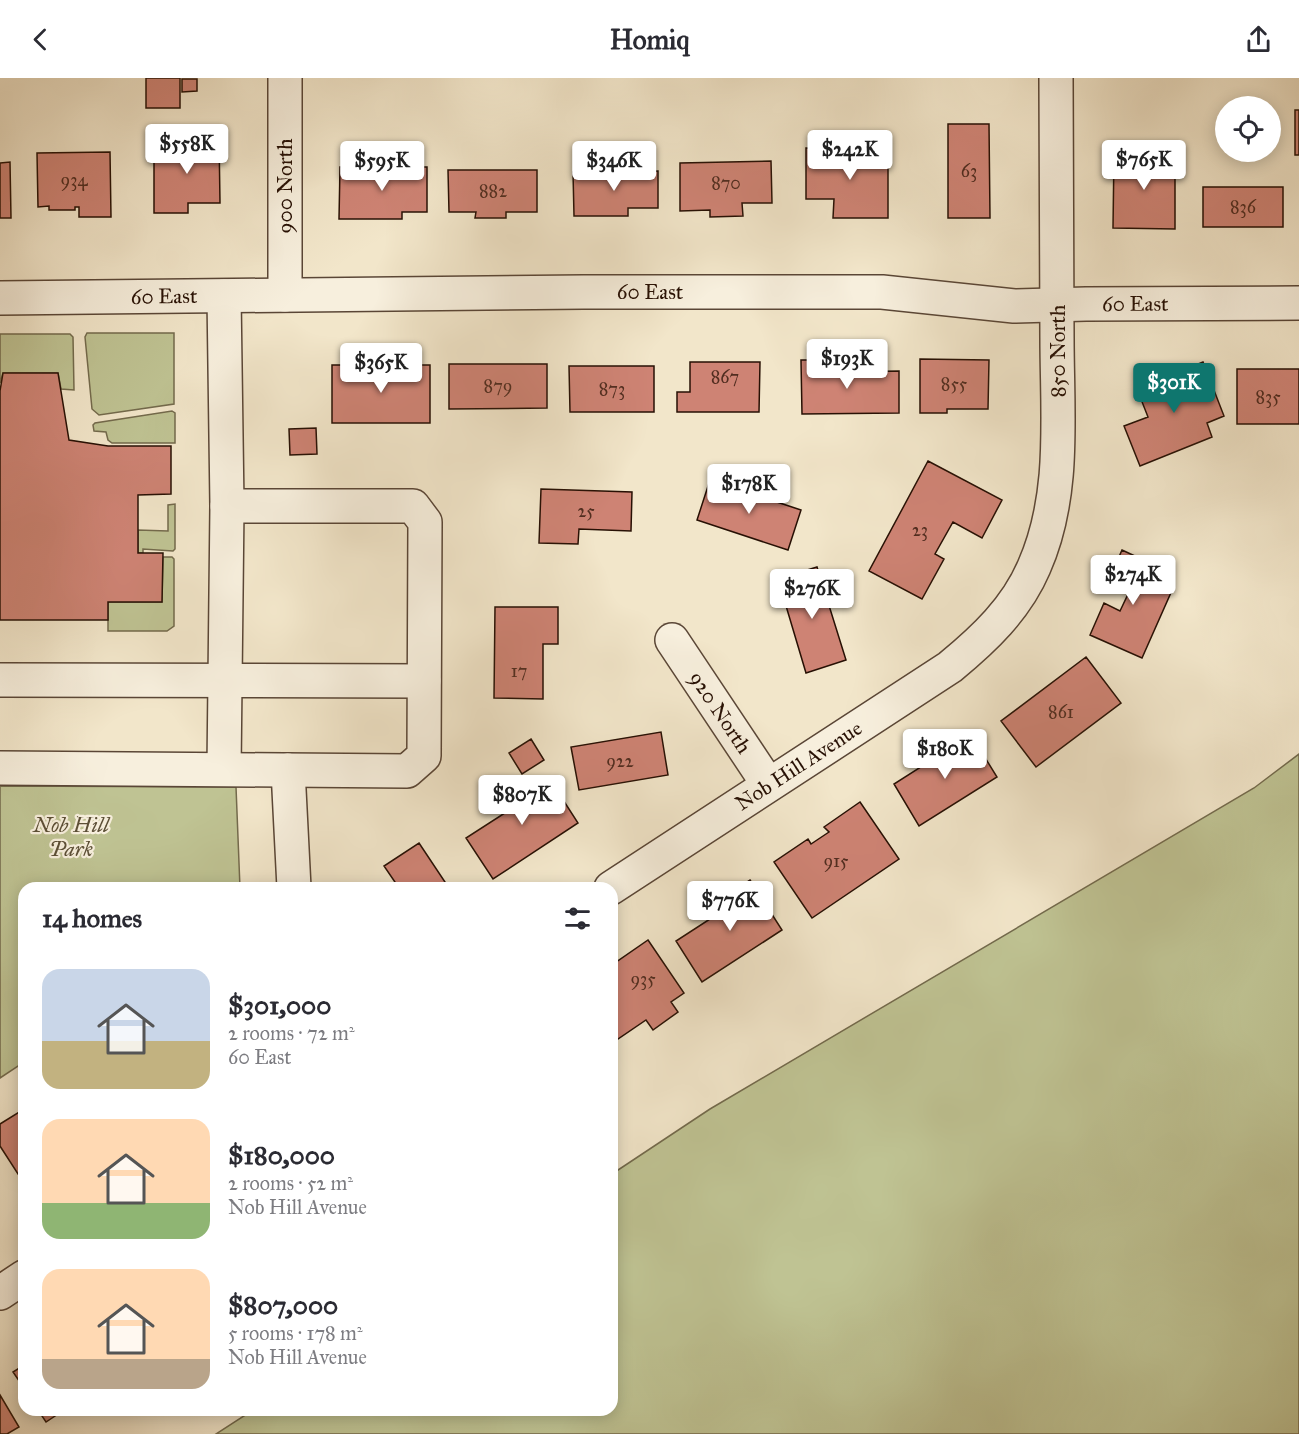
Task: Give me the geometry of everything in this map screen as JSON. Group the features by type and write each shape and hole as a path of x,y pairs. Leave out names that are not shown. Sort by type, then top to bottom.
{"street":[{"name":"900 North","path":"285,78 285,295"},
{"name":"850 North","path":"1006,614 1034,568 1052,517 1059,446 1056,78"},
{"name":"60 East","path":"0,298 572,292 882,292 1014,306 1299,303"},
{"path":"224,296 227,506 224,769"},
{"path":"0,768 407,771 424,756 426,522 413,506 227,506"},
{"name":"Nob Hill Avenue","path":"618,883 950,667 980,642 1006,614"},
{"name":"920 North","path":"672,640 768,784"},
{"path":"0,680 424,681"},
{"path":"288,770 294,882"},
{"path":"0,1293 18,1281"}],"green space":[{"path":"87,333 174,333 174,404 99,415 92,409 85,337"},
{"path":"0,334 70,334 73,337 74,390 61,389 58,373 3,373 0,383"},
{"path":"172,411 175,413 175,443 112,443 108,440 106,432 94,431 95,423"},
{"path":"175,504 175,549 173,551 143,549 143,553 138,553 138,530 168,531 168,505"},
{"path":"163,557 174,559 174,626 167,631 108,631 108,602 162,602"},
{"path":"1299,754 1299,1434 216,1434 244,1416 618,1416 618,1170 710,1109 1254,788"},
{"name":"Nob Hill Park","path":"0,786 236,787 240,882 18,882 18,1066 0,1078"}],"building":[{"path":"146,78 180,78 180,108 146,108"},
{"path":"182,79 197,79 197,91 182,92"},
{"path":"1295,110 1299,110 1299,155 1295,155"},
{"path":"948,124 989,124 990,218 948,218"},
{"path":"182,136 219,136 220,203 188,203 188,213 154,213 154,150 182,149"},
{"path":"806,148 888,149 888,218 833,218 834,199 806,199"},
{"path":"110,152 111,217 79,217 79,207 75,207 75,210 49,210 49,206 38,207 37,153"},
{"path":"1114,154 1175,154 1175,229 1113,228"},
{"path":"771,161 772,203 742,203 743,216 710,217 710,210 680,211 680,163"},
{"path":"10,162 11,218 0,218 0,163"},
{"path":"340,167 427,167 427,212 402,212 402,219 339,219"},
{"path":"448,170 537,170 537,212 506,212 506,218 475,218 476,212 449,212"},
{"path":"658,171 658,208 628,208 628,216 574,216 573,172"},
{"path":"1203,187 1283,187 1283,227 1203,227"},
{"path":"920,359 989,360 988,409 947,409 947,413 920,413"},
{"path":"801,360 837,360 838,372 899,371 899,413 802,414"},
{"path":"690,362 760,362 759,412 677,412 677,392 690,392"},
{"path":"1203,362 1224,416 1207,423 1212,437 1140,466 1124,426 1148,417 1137,389"},
{"path":"449,364 547,364 547,408 449,409"},
{"path":"332,365 430,365 430,423 332,423"},
{"path":"569,366 654,366 654,412 570,412"},
{"path":"1237,369 1299,369 1299,424 1237,424"},
{"path":"3,373 58,373 69,440 108,446 171,446 171,494 138,495 138,553 163,553 162,602 108,602 108,620 0,620 0,391"},
{"path":"316,428 317,454 290,455 289,429"},
{"path":"928,461 1002,500 982,538 953,522 935,554 944,559 922,599 869,571"},
{"path":"710,480 801,510 788,550 697,520"},
{"path":"541,489 632,492 631,531 579,529 578,544 539,543"},
{"path":"1122,550 1163,569 1157,580 1173,588 1142,658 1090,635 1104,603 1120,611 1129,592 1108,582"},
{"path":"817,567 846,660 806,673 778,579"},
{"path":"495,607 558,607 558,644 543,644 543,699 494,698"},
{"path":"1086,657 1121,703 1036,767 1001,721"},
{"path":"661,732 668,775 579,790 571,747"},
{"path":"971,735 997,777 919,826 894,784"},
{"path":"531,739 544,760 522,774 509,753"},
{"path":"524,776 534,791 551,781 578,823 493,879 466,838 508,811 497,794"},
{"path":"860,802 899,859 812,918 774,862 808,839 811,844 829,832 824,827"},
{"path":"419,843 445,882 395,882 384,866"},
{"path":"750,880 782,930 702,982 676,941 727,908 721,899"},
{"path":"648,940 684,993 671,1002 678,1012 653,1030 646,1020 618,1039 618,961"},
{"path":"18,1113 18,1174 0,1146 0,1124"},
{"path":"18,1369 18,1379 13,1372"},
{"path":"0,1395 19,1427 7,1434 0,1434"},
{"path":"42,1416 55,1416 46,1422"}]}
